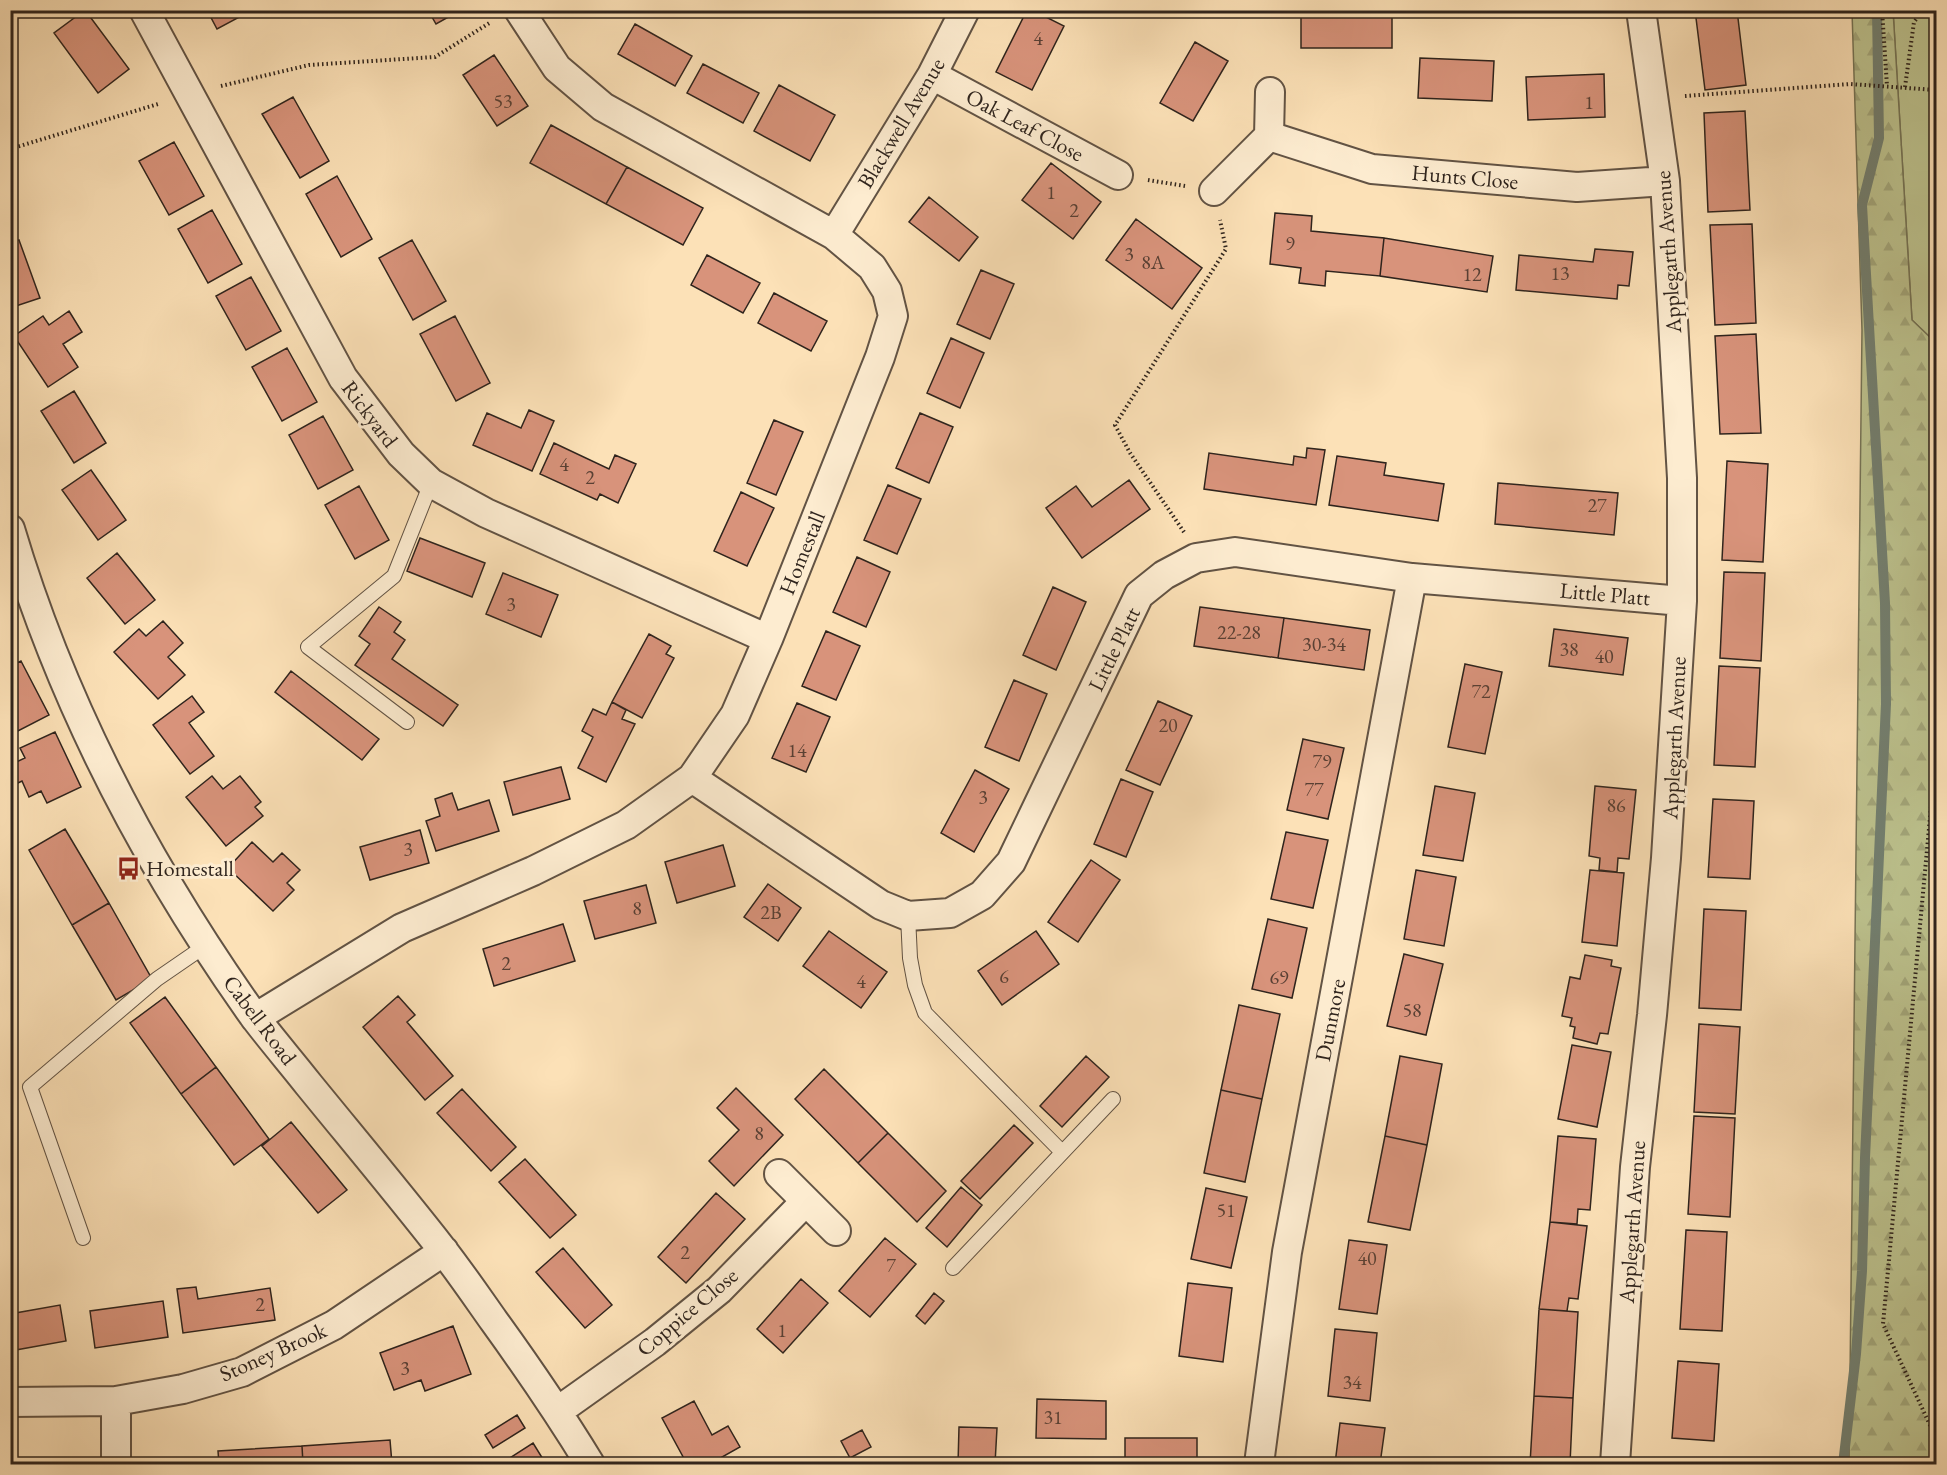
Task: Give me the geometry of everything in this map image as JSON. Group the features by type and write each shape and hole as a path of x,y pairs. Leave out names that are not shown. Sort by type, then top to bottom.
{"street":[{"name":"Rickyard","path":"144,10 343,378 401,454 431,483 486,513 768,639"},
{"name":"Blackwell Avenue","path":"834,235 932,75 965,10"},
{"name":"Applegarth Avenue","path":"1615,1464 1635,1167 1666,858 1682,601 1682,478 1665,181 1641,10"},
{"name":"Homestall","path":"255,1018 402,928 533,871 626,825 692,778 735,715 768,639 880,357 893,316 887,291 873,267 834,235 603,107 557,68 510,13"},
{"name":"Oak Leaf Close","path":"932,75 1118,175"},
{"path":"1214,191 1269,136 1270,92"},
{"name":"Hunts Close","path":"1269,136 1372,169 1577,187 1665,181"},
{"name":"Cabell Road","path":"10,529 52,650 82,721 124,806 205,945 255,1018 444,1251 558,1411 590,1464"},
{"name":"Little Platt","path":"692,778 881,905 908,916 950,913 982,895 1011,862 1139,595 1164,574 1196,558 1235,552 1412,578 1682,601"},
{"name":"Dunmore","path":"1259,1464 1287,1252 1412,578"},
{"path":"780,1174 836,1231"},
{"name":"Coppice Close","path":"558,1411 655,1342 719,1290 806,1202"},
{"name":"Stoney Brook","path":"10,1402 116,1401 183,1389 242,1372 334,1325 444,1251"},
{"path":"116,1401 116,1464"}],"lane":[{"path":"407,722 308,647 394,576 431,483"},
{"path":"908,916 915,985 925,1013 1062,1152"},
{"path":"82,1238 30,1087 157,979 205,945"},
{"path":"953,1268 1113,1099"}],"path":[{"path":"1882,10 1886,86"},
{"path":"1905,87 1914,22 1923,10"},
{"path":"10,149 189,94 309,65 435,57 510,13"},
{"path":"1654,99 1857,84 1936,90"},
{"path":"1118,175 1214,191 1226,249 1115,425 1130,453 1180,524 1196,558"},
{"path":"1936,444 1936,452"},
{"path":"1936,753 1883,1324 1936,1438"}],"green space":[{"path":"1893,10 1912,320 1936,343 1936,1464 1849,1464 1862,330 1852,11"},
{"path":"1893,11 1936,11 1936,343 1912,320"}],"building":[{"path":"85,10 129,69 98,93 54,33"},
{"path":"207,10 246,10 247,13 217,29"},
{"path":"428,10 461,10 436,24"},
{"path":"1027,10 1032,10 1064,26 1032,90 996,72"},
{"path":"1301,10 1392,10 1392,48 1301,48"},
{"path":"1695,10 1737,10 1746,85 1705,90"},
{"path":"635,24 692,56 675,86 618,54"},
{"path":"1195,42 1228,61 1193,121 1160,103"},
{"path":"494,55 528,106 497,126 463,75"},
{"path":"1420,58 1494,61 1492,101 1418,98"},
{"path":"703,64 759,93 743,123 687,93"},
{"path":"1604,74 1605,117 1528,120 1526,77"},
{"path":"779,85 835,115 810,161 754,131"},
{"path":"293,97 329,161 300,178 262,114"},
{"path":"1745,111 1750,210 1708,212 1704,113"},
{"path":"551,125 627,167 606,204 530,163"},
{"path":"174,142 204,196 169,215 139,161"},
{"path":"1051,163 1101,202 1073,239 1022,200"},
{"path":"627,167 703,208 683,245 606,204"},
{"path":"337,176 372,239 341,257 306,194"},
{"path":"929,197 978,237 959,261 909,222"},
{"path":"212,210 242,264 208,283 178,229"},
{"path":"1275,213 1312,216 1311,231 1384,238 1380,276 1326,271 1325,286 1299,283 1301,268 1270,264"},
{"path":"1136,219 1202,268 1172,309 1106,260"},
{"path":"1752,224 1756,323 1715,325 1710,225"},
{"path":"1384,238 1493,256 1487,292 1380,276"},
{"path":"19,240 40,298 10,308 10,243"},
{"path":"412,240 446,301 413,320 379,258"},
{"path":"1595,249 1633,252 1629,286 1618,285 1617,299 1516,290 1519,255 1593,262"},
{"path":"707,255 760,283 743,313 691,285"},
{"path":"981,270 1014,284 990,339 957,324"},
{"path":"251,277 281,331 246,350 216,296"},
{"path":"774,293 827,321 811,351 758,323"},
{"path":"69,311 82,332 63,344 78,367 48,387 14,336 43,316 49,325"},
{"path":"455,316 490,383 456,401 420,334"},
{"path":"1756,334 1761,433 1720,434 1715,336"},
{"path":"951,338 984,353 960,408 927,393"},
{"path":"287,348 317,402 282,421 252,367"},
{"path":"74,391 106,443 74,463 41,411"},
{"path":"529,410 554,421 532,471 473,445 487,413 521,428"},
{"path":"920,413 953,427 929,483 896,468"},
{"path":"323,416 353,470 318,489 289,435"},
{"path":"774,420 803,432 776,495 747,483"},
{"path":"554,443 609,469 615,455 636,464 618,503 600,494 597,500 540,474"},
{"path":"1307,448 1325,450 1316,505 1204,489 1209,453 1293,465 1294,456 1306,458"},
{"path":"1337,456 1386,463 1384,475 1444,484 1438,521 1329,505"},
{"path":"1727,461 1768,464 1763,562 1722,560"},
{"path":"91,470 126,520 98,540 62,490"},
{"path":"1129,480 1150,509 1082,558 1046,508 1076,486 1092,507"},
{"path":"1498,483 1618,493 1614,535 1495,524"},
{"path":"888,485 921,499 897,554 864,540"},
{"path":"359,486 389,540 355,559 325,505"},
{"path":"741,492 774,508 747,566 714,551"},
{"path":"420,538 485,563 472,597 407,571"},
{"path":"117,553 155,600 125,624 87,578"},
{"path":"857,557 890,572 866,627 833,612"},
{"path":"1724,572 1765,573 1761,661 1720,658"},
{"path":"503,573 558,595 541,637 486,614"},
{"path":"1053,587 1086,602 1056,670 1023,655"},
{"path":"379,607 401,622 394,632 405,640 392,659 458,705 443,726 355,665 370,644 359,636"},
{"path":"1200,607 1284,618 1278,658 1194,646"},
{"path":"1284,618 1370,630 1364,670 1278,658"},
{"path":"163,621 183,643 168,657 185,675 158,699 114,652 139,629 146,636"},
{"path":"1554,629 1628,638 1623,675 1549,666"},
{"path":"826,631 860,646 836,700 802,686"},
{"path":"649,634 671,646 666,654 674,658 642,718 612,702"},
{"path":"21,661 49,715 14,733 10,725 10,666"},
{"path":"1465,664 1502,672 1485,754 1448,747"},
{"path":"1719,666 1760,668 1755,767 1714,765"},
{"path":"291,671 379,739 362,760 275,692"},
{"path":"1014,680 1047,694 1019,761 985,747"},
{"path":"192,696 204,712 189,723 214,756 190,774 153,725"},
{"path":"1158,701 1192,716 1160,785 1126,770"},
{"path":"612,702 626,710 622,719 635,724 606,782 578,768 593,737 582,731 593,709 606,715"},
{"path":"797,703 830,717 806,772 772,758"},
{"path":"55,732 81,787 47,803 41,791 29,797 22,781 18,783 10,765 25,758 20,748"},
{"path":"1303,739 1344,748 1328,819 1287,810"},
{"path":"561,767 570,799 513,815 504,782"},
{"path":"975,770 1009,789 974,852 941,833"},
{"path":"212,776 223,789 240,776 261,802 255,807 263,816 226,846 186,797"},
{"path":"1121,779 1153,792 1126,857 1094,844"},
{"path":"1435,786 1475,793 1463,861 1423,855"},
{"path":"1595,786 1636,790 1629,859 1618,858 1617,872 1599,870 1600,858 1589,856"},
{"path":"452,793 458,810 489,800 499,831 436,851 426,821 440,816 435,799"},
{"path":"1713,799 1754,801 1750,879 1708,877"},
{"path":"65,829 109,903 72,925 29,850"},
{"path":"420,830 429,863 370,880 360,847"},
{"path":"1286,832 1328,840 1313,908 1271,899"},
{"path":"252,842 273,862 282,853 300,870 287,883 294,890 273,911 228,868"},
{"path":"723,845 735,886 677,903 665,862"},
{"path":"1091,860 1120,880 1078,942 1048,922"},
{"path":"1416,870 1456,877 1444,946 1404,939"},
{"path":"1590,870 1624,873 1617,946 1582,942"},
{"path":"768,884 801,908 778,941 744,917"},
{"path":"646,885 656,923 595,939 584,901"},
{"path":"109,903 152,979 116,1000 72,925"},
{"path":"1704,909 1746,911 1741,1010 1699,1008"},
{"path":"1268,919 1307,928 1292,998 1252,989"},
{"path":"563,924 575,961 494,986 483,949"},
{"path":"829,931 887,972 861,1008 803,966"},
{"path":"1036,931 1059,964 1002,1005 978,971"},
{"path":"1404,954 1443,964 1426,1035 1387,1026"},
{"path":"1585,955 1612,960 1611,966 1621,968 1608,1034 1600,1033 1597,1044 1573,1038 1575,1027 1570,1026 1572,1018 1562,1016 1570,977 1580,979"},
{"path":"398,996 415,1015 407,1022 453,1076 425,1100 363,1027"},
{"path":"165,997 216,1067 181,1094 130,1023"},
{"path":"1239,1005 1280,1014 1262,1099 1221,1090"},
{"path":"1699,1024 1740,1027 1735,1114 1694,1112"},
{"path":"1572,1045 1611,1052 1597,1127 1558,1119"},
{"path":"1086,1056 1109,1077 1062,1127 1040,1106"},
{"path":"1400,1056 1442,1064 1427,1145 1385,1136"},
{"path":"216,1067 269,1139 234,1165 181,1094"},
{"path":"824,1069 888,1133 858,1163 795,1099"},
{"path":"736,1088 783,1135 734,1186 709,1161 739,1130 717,1108"},
{"path":"462,1089 516,1147 491,1171 437,1113"},
{"path":"1221,1090 1262,1099 1245,1182 1204,1173"},
{"path":"1694,1116 1735,1118 1730,1217 1688,1214"},
{"path":"291,1122 347,1190 318,1213 262,1146"},
{"path":"1014,1125 1033,1143 980,1199 961,1181"},
{"path":"888,1133 946,1191 917,1222 858,1163"},
{"path":"1385,1136 1427,1145 1410,1230 1368,1222"},
{"path":"1558,1136 1596,1139 1590,1210 1578,1209 1577,1224 1550,1222"},
{"path":"525,1159 576,1215 550,1238 499,1182"},
{"path":"961,1187 982,1205 947,1247 926,1228"},
{"path":"1206,1188 1247,1197 1231,1268 1191,1259"},
{"path":"716,1193 745,1219 686,1283 658,1257"},
{"path":"1550,1222 1587,1226 1578,1299 1569,1298 1567,1311 1539,1309"},
{"path":"1686,1230 1727,1232 1722,1331 1680,1329"},
{"path":"885,1238 916,1264 870,1317 839,1291"},
{"path":"1349,1240 1387,1245 1377,1314 1339,1309"},
{"path":"563,1248 612,1305 585,1328 536,1272"},
{"path":"801,1279 828,1303 783,1353 757,1329"},
{"path":"1188,1283 1232,1288 1223,1362 1179,1356"},
{"path":"196,1287 198,1299 270,1288 275,1320 183,1333 177,1289"},
{"path":"934,1293 944,1301 925,1324 916,1316"},
{"path":"163,1301 168,1337 95,1348 90,1311"},
{"path":"60,1305 66,1341 10,1351 10,1314"},
{"path":"1539,1309 1578,1312 1573,1398 1534,1396"},
{"path":"453,1326 471,1374 425,1391 421,1380 394,1390 380,1353"},
{"path":"1335,1329 1377,1333 1370,1401 1328,1396"},
{"path":"1678,1361 1719,1364 1714,1441 1672,1438"},
{"path":"1534,1396 1573,1398 1570,1464 1530,1464"},
{"path":"1037,1399 1106,1401 1106,1439 1036,1438"},
{"path":"694,1401 712,1435 728,1426 740,1447 722,1457 726,1464 687,1464 662,1418"},
{"path":"517,1415 525,1428 493,1448 485,1435"},
{"path":"1340,1423 1385,1428 1380,1464 1335,1464"},
{"path":"959,1427 997,1428 995,1464 958,1464"},
{"path":"862,1430 871,1447 850,1458 841,1441"},
{"path":"1125,1438 1197,1438 1197,1464 1125,1464"},
{"path":"390,1440 392,1464 303,1464 302,1446"},
{"path":"533,1443 546,1464 502,1463"},
{"path":"302,1446 303,1464 219,1464 218,1451"}],"waterway":[{"path":"1843,1464 1856,1354 1862,1271 1886,704 1885,603 1862,205 1879,138 1877,10"}],"place":[{"name":"Homestall","path":"128,868"}]}
